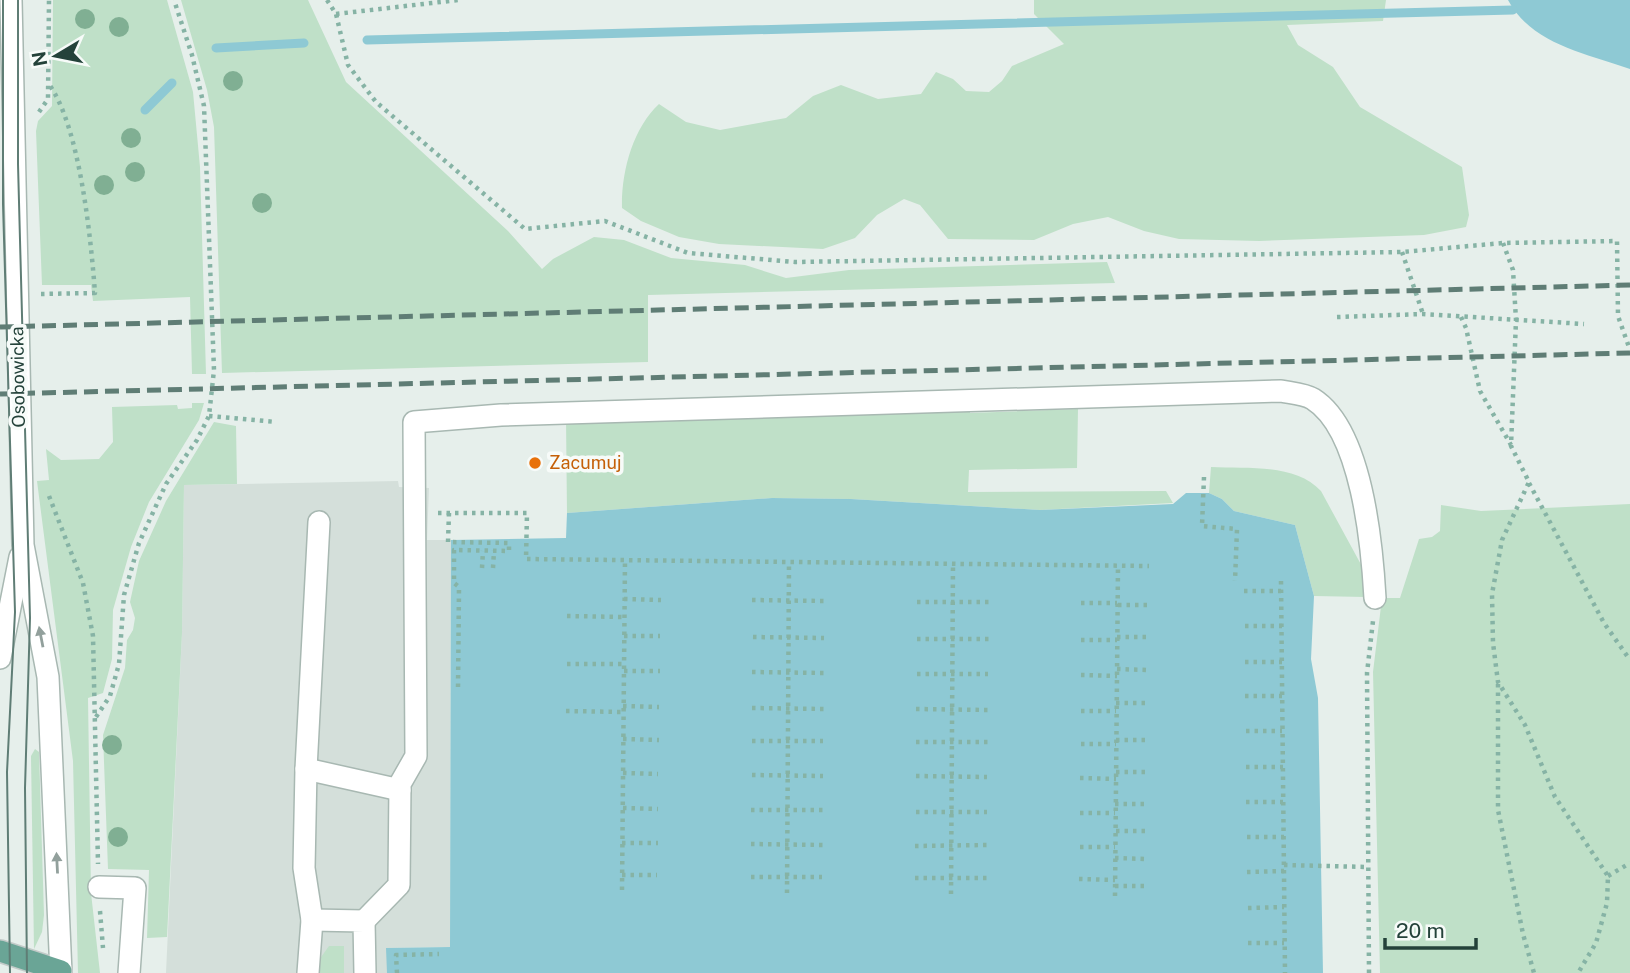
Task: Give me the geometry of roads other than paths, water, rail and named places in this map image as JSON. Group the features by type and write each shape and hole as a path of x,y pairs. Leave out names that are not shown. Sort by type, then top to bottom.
{"main road":[{"path":"0,951 60,972"}],"street":[{"name":"Osobowicka","path":"11,0 23,545 48,677 60,972"},
{"path":"365,973 364,921 399,885 400,784 416,757 414,422 501,415 1281,391 1312,398 1333,418 1349,451 1372,545 1375,598"},
{"path":"308,973 312,920 304,868 306,769 319,522"},
{"name":"Osobowicka","path":"0,658 23,545"},
{"path":"306,769 400,790"},
{"path":"99,887 135,888 129,973"},
{"path":"312,920 364,921"}],"water":[{"path":"1508,0 1630,0 1630,69 1545,37 1518,15"},
{"path":"1186,493 1209,493 1222,499 1234,511 1295,525 1314,596 1311,659 1318,698 1323,973 387,973 386,948 450,947 451,540 566,538 567,513 772,498 851,499 1040,510 1173,504"}],"waterway":[{"path":"367,40 1513,10"},
{"path":"216,48 304,43"},
{"path":"145,110 172,83"}],"tram line":[{"path":"3,0 3,204 15,612 7,772 10,973"},
{"path":"18,0 18,164 30,618 25,788 27,973"}],"railway":[{"path":"0,327 1630,285"},
{"path":"0,394 1630,353"}],"place":[{"name":"Zacumuj","path":"535,463"}]}
